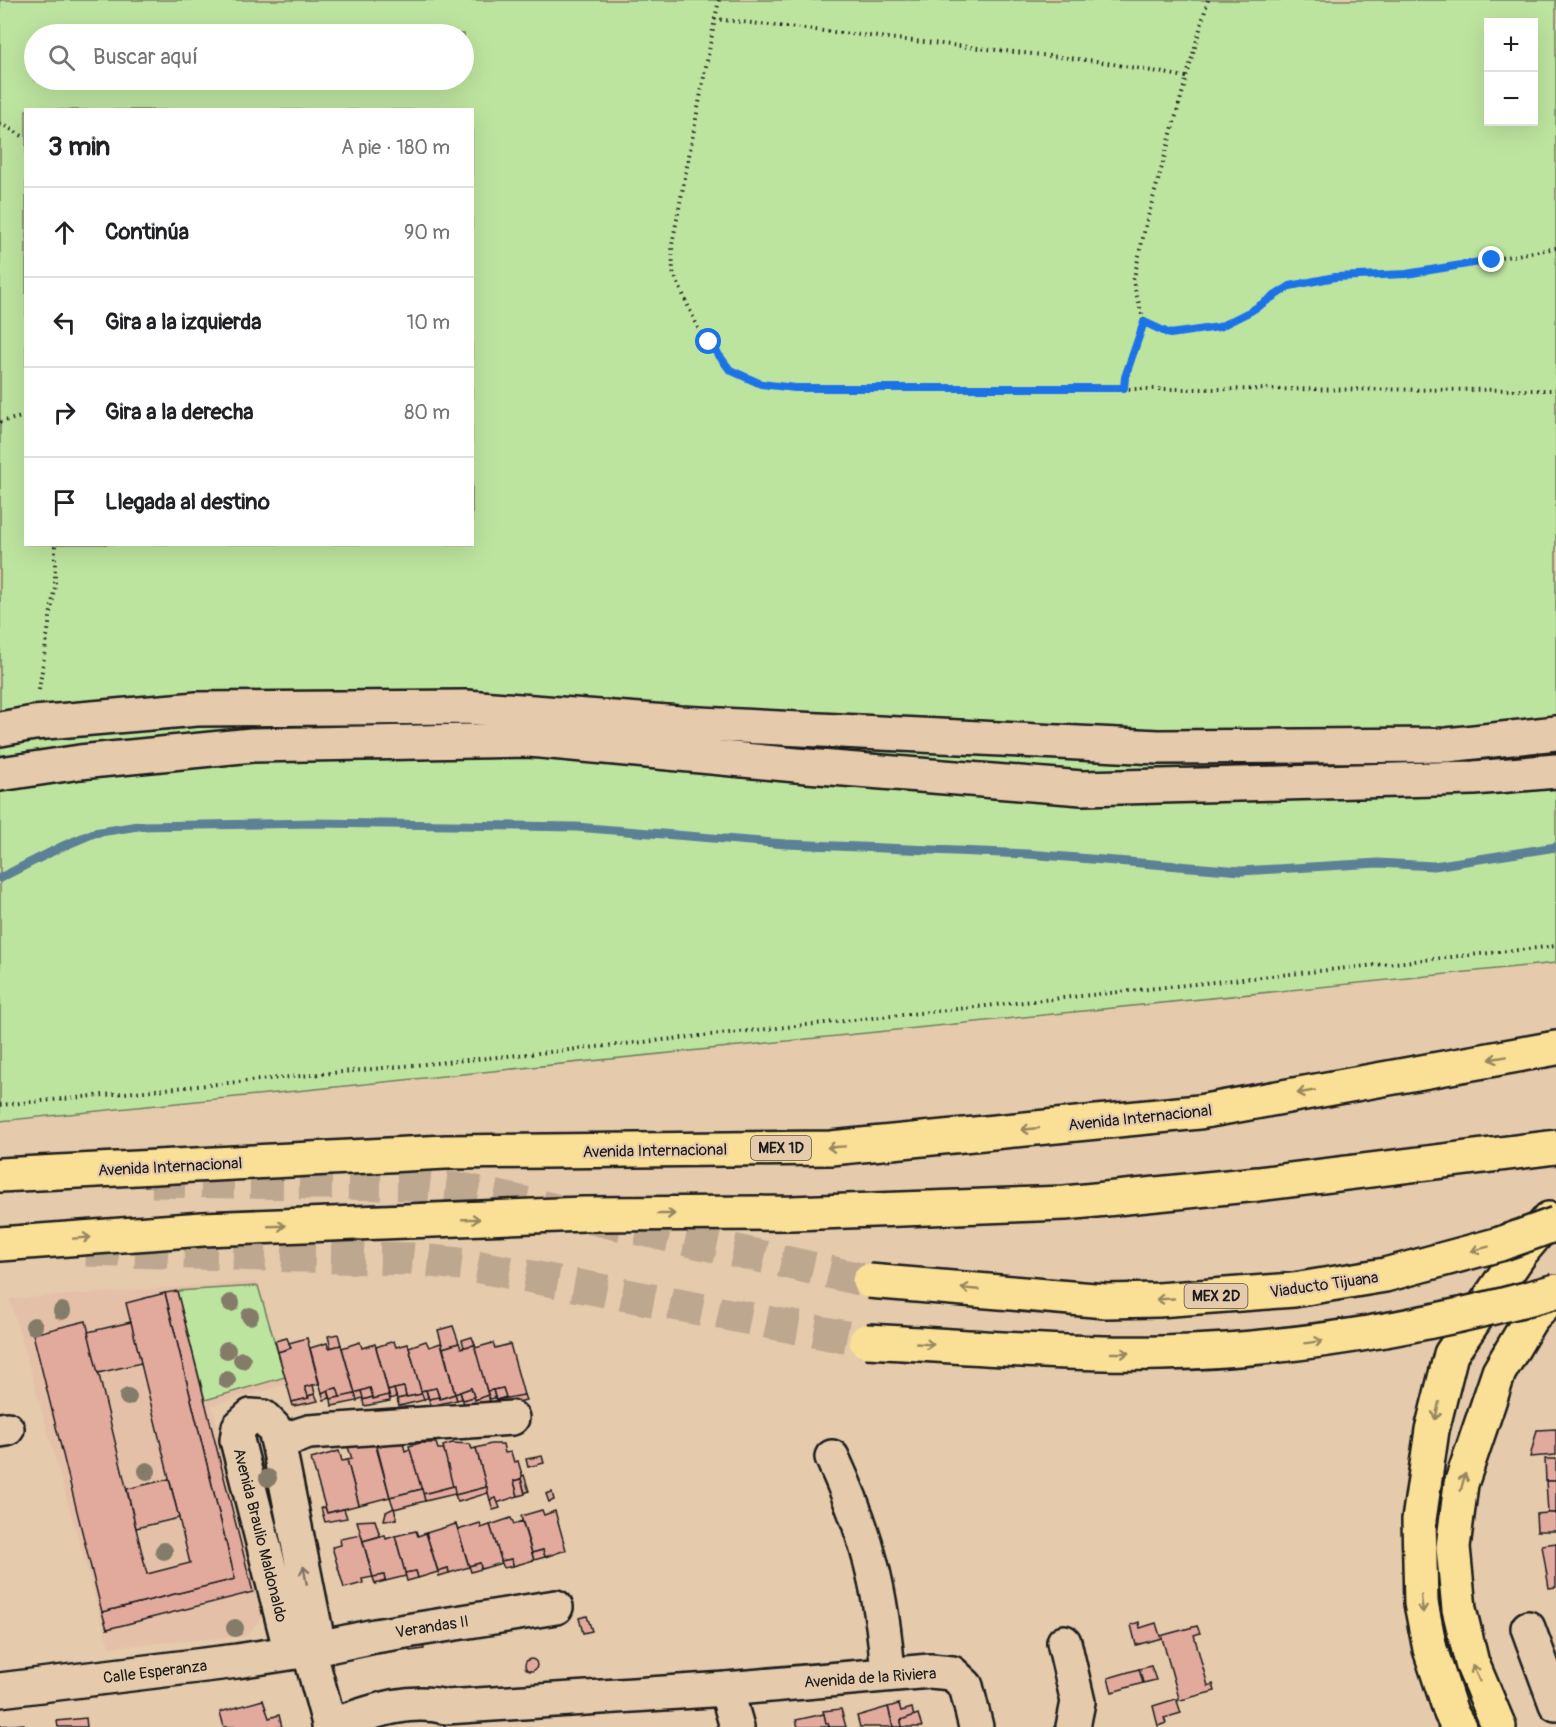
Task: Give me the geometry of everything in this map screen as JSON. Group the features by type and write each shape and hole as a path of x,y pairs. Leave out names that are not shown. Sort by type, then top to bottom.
{"highway":[{"name":"Avenida Internacional","path":"0,1175 446,1152 853,1146 1199,1112 1556,1048"},
{"path":"0,1244 203,1229 584,1214 792,1213 1065,1203 1258,1184 1556,1147"},
{"path":"1459,1727 1450,1713 1430,1649 1421,1603 1419,1520 1432,1430 1450,1354 1522,1251 1556,1211"},
{"name":"Viaducto Tijuana","path":"869,1281 1107,1301 1158,1300 1294,1290 1385,1275 1500,1244 1556,1224"},
{"path":"866,1341 1109,1353 1163,1353 1302,1344 1399,1329 1556,1292"},
{"path":"1499,1727 1472,1664 1459,1609 1453,1547 1461,1484 1499,1372 1531,1318 1556,1292"}],"street":[{"path":"0,729 34,723 197,709 466,707 680,723 1158,747 1446,745 1556,733"},
{"path":"34,723 44,768"},
{"path":"0,774 80,762 252,745 530,740 807,766 1082,788 1474,778 1556,771"},
{"name":"Avenida Braulio Maldonaldo","path":"309,1650 288,1641 237,1440 239,1427 251,1416 263,1417 274,1428 278,1443 309,1432 512,1418"},
{"path":"832,1457 851,1498 869,1552 885,1629 888,1674"},
{"name":"Verandas II","path":"309,1650 366,1637 556,1607"},
{"path":"1528,1628 1556,1704"},
{"path":"1064,1642 1078,1702 1072,1727"},
{"path":"309,1650 329,1726"},
{"name":"Calle Esperanza","path":"0,1690 309,1650"},
{"name":"Avenida de la Riviera","path":"329,1726 392,1707 431,1703 446,1707 726,1689 930,1671 952,1673 966,1686 976,1727"},
{"path":"726,1689 736,1727"},
{"path":"419,1727 434,1721 446,1707"}],"path":[{"path":"719,0 672,244 673,272 698,328 730,370 761,384 795,388 1556,390"},
{"path":"1124,388 1125,377 1144,322 1133,282 1146,224 1208,0"},
{"path":"715,19 1096,61 1186,77"},
{"path":"0,123 24,137"},
{"path":"1144,322 1170,334 1219,327 1251,311 1290,286 1335,277 1406,274 1556,248"},
{"path":"0,422 24,416"},
{"path":"34,723 55,585 55,546"},
{"path":"0,1105 549,1052 1556,946"}],"shaded area":[{"path":"257,1282 287,1384 212,1405 263,1616 246,1636 109,1647 10,1299"}],"green space":[{"path":"0,0 1556,0 1556,963 0,1121"},
{"path":"258,1286 285,1377 205,1400 177,1291"}],"building":[{"path":"177,1291 253,1592 107,1629 102,1612 235,1579 165,1293"},
{"path":"165,1293 235,1579 102,1612 33,1334 86,1321 147,1574 190,1563 126,1303"},
{"path":"131,1322 141,1363 98,1373 88,1332"},
{"path":"453,1326 459,1343 443,1348 438,1330"},
{"path":"338,1334 341,1345 331,1348 328,1336"},
{"path":"472,1337 475,1345 464,1347 462,1340"},
{"path":"287,1338 291,1348 278,1352 275,1341"},
{"path":"307,1338 319,1384 305,1387 309,1398 292,1402 278,1352 291,1348 289,1343"},
{"path":"394,1341 396,1347 408,1344 422,1394 406,1397 404,1387 388,1391 376,1347"},
{"path":"426,1341 429,1347 441,1343 455,1394 440,1399 436,1388 421,1391 409,1347"},
{"path":"360,1342 362,1348 375,1344 389,1395 373,1399 370,1388 355,1393 342,1348"},
{"path":"327,1343 329,1348 341,1345 355,1394 340,1398 337,1388 322,1393 310,1348"},
{"path":"459,1343 461,1348 475,1345 488,1395 475,1400 471,1388 455,1394 443,1348"},
{"path":"493,1343 495,1348 510,1344 524,1395 506,1399 503,1388 487,1391 475,1348"},
{"path":"313,1385 315,1394 308,1396 305,1387"},
{"path":"404,1387 406,1397 397,1399 394,1389"},
{"path":"337,1388 340,1397 331,1399 328,1390"},
{"path":"370,1388 373,1397 363,1400 361,1391"},
{"path":"436,1388 439,1397 429,1399 426,1390"},
{"path":"471,1388 474,1397 463,1400 460,1392"},
{"path":"503,1388 506,1397 496,1400 493,1390"},
{"path":"394,1389 396,1397 390,1399 388,1391"},
{"path":"328,1390 330,1398 324,1400 322,1393"},
{"path":"426,1390 428,1398 423,1399 421,1391"},
{"path":"493,1390 495,1398 490,1399 487,1391"},
{"path":"361,1391 363,1398 356,1400 355,1393"},
{"path":"460,1392 462,1399 457,1400 455,1394"},
{"path":"315,1394 318,1401 293,1406 292,1402 309,1398 308,1396"},
{"path":"355,1394 357,1401 332,1406 331,1399"},
{"path":"422,1394 424,1400 399,1406 397,1399"},
{"path":"455,1394 457,1400 430,1406 429,1399 439,1397 440,1399"},
{"path":"389,1395 390,1401 364,1406 363,1400"},
{"path":"488,1395 490,1401 464,1407 463,1400 474,1397 475,1400"},
{"path":"524,1395 526,1400 498,1407 496,1400"},
{"path":"1556,1429 1556,1455 1530,1457 1537,1430"},
{"path":"375,1443 390,1497 359,1505 347,1460 352,1459 348,1447"},
{"path":"391,1443 403,1443 405,1451 410,1449 422,1489 390,1497 377,1447"},
{"path":"436,1443 438,1449 444,1449 454,1486 423,1494 409,1446"},
{"path":"452,1443 470,1444 472,1449 476,1448 487,1487 455,1495 443,1446"},
{"path":"503,1444 505,1453 511,1452 514,1462 518,1461 523,1478 514,1481 518,1496 497,1503 496,1498 490,1500 476,1448"},
{"path":"339,1451 342,1461 347,1460 359,1505 327,1513 311,1459"},
{"path":"542,1456 544,1463 528,1467 526,1459"},
{"path":"1545,1459 1556,1459 1556,1481 1546,1481"},
{"path":"524,1475 529,1491 525,1493 521,1479"},
{"path":"169,1479 179,1518 136,1528 127,1489"},
{"path":"521,1479 525,1494 518,1496 514,1481"},
{"path":"1546,1481 1556,1481 1556,1513 1548,1513"},
{"path":"454,1486 455,1494 425,1501 423,1494"},
{"path":"487,1487 488,1493 458,1502 455,1495"},
{"path":"422,1489 425,1501 394,1509 390,1497"},
{"path":"552,1492 554,1500 549,1502 546,1494"},
{"path":"496,1498 500,1508 493,1510 490,1500"},
{"path":"325,1507 327,1513 344,1509 347,1518 325,1522 321,1508"},
{"path":"394,1508 397,1519 384,1520 386,1512"},
{"path":"542,1510 544,1515 555,1511 566,1550 545,1557 543,1550 532,1553 521,1516"},
{"path":"1556,1513 1556,1531 1537,1531 1536,1514"},
{"path":"511,1518 514,1524 522,1521 534,1560 513,1566 512,1559 501,1561 490,1525"},
{"path":"375,1520 380,1536 363,1541 357,1521"},
{"path":"480,1523 481,1528 490,1525 502,1563 481,1569 480,1563 469,1566 458,1530"},
{"path":"456,1524 469,1567 449,1573 448,1568 438,1571 426,1533"},
{"path":"416,1531 418,1536 426,1533 438,1572 418,1578 416,1571 405,1573 395,1536"},
{"path":"361,1535 373,1577 362,1579 363,1583 344,1588 332,1547 341,1545 340,1539"},
{"path":"385,1535 386,1539 395,1536 406,1576 385,1581 384,1575 373,1577 363,1541"},
{"path":"1556,1543 1556,1587 1549,1588 1542,1545"},
{"path":"543,1550 545,1557 534,1560 532,1553"},
{"path":"512,1559 513,1566 504,1568 501,1561"},
{"path":"480,1563 481,1569 471,1572 469,1566"},
{"path":"448,1568 449,1573 439,1576 438,1571"},
{"path":"416,1571 418,1578 407,1581 405,1573"},
{"path":"384,1575 385,1581 375,1584 373,1577"},
{"path":"587,1616 592,1631 583,1633 579,1618"},
{"path":"1139,1622 1140,1628 1156,1623 1160,1636 1197,1626 1200,1633 1194,1635 1208,1686 1213,1684 1215,1691 1177,1701 1181,1713 1164,1718 1166,1723 1158,1726 1153,1706 1179,1698 1162,1638 1136,1645 1131,1625"},
{"path":"423,1641 424,1649 410,1651 408,1643"},
{"path":"533,1659 537,1665 533,1671 529,1671 525,1663"},
{"path":"1151,1666 1156,1680 1143,1683 1139,1669"},
{"path":"1139,1669 1143,1683 1112,1692 1108,1678"},
{"path":"263,1700 269,1718 279,1715 282,1727 224,1727 220,1712"},
{"path":"899,1704 901,1711 912,1708 914,1717 901,1720 902,1727 893,1727 888,1707"},
{"path":"888,1707 893,1727 860,1727 857,1716"},
{"path":"841,1709 846,1727 829,1727 823,1711"},
{"path":"824,1714 829,1727 798,1727 796,1720"},
{"path":"918,1714 922,1727 902,1727 901,1720"},
{"path":"86,1718 87,1727 58,1727 57,1721"},
{"path":"24,1724 24,1727 0,1727 0,1726"}],"waterway":[{"path":"0,878 94,833 138,826 316,823 576,827 786,844 1028,854 1241,871 1378,863 1434,866 1556,847"}],"tunnel":[{"path":"152,1181 410,1184 467,1190 869,1281"},
{"path":"86,1250 411,1259 470,1265 866,1341"}],"route":[{"path":"709,342 730,370 761,384 795,388 1124,388 1125,377 1144,322 1170,334 1219,327 1251,311 1290,286 1335,277 1406,274 1492,260"}]}
